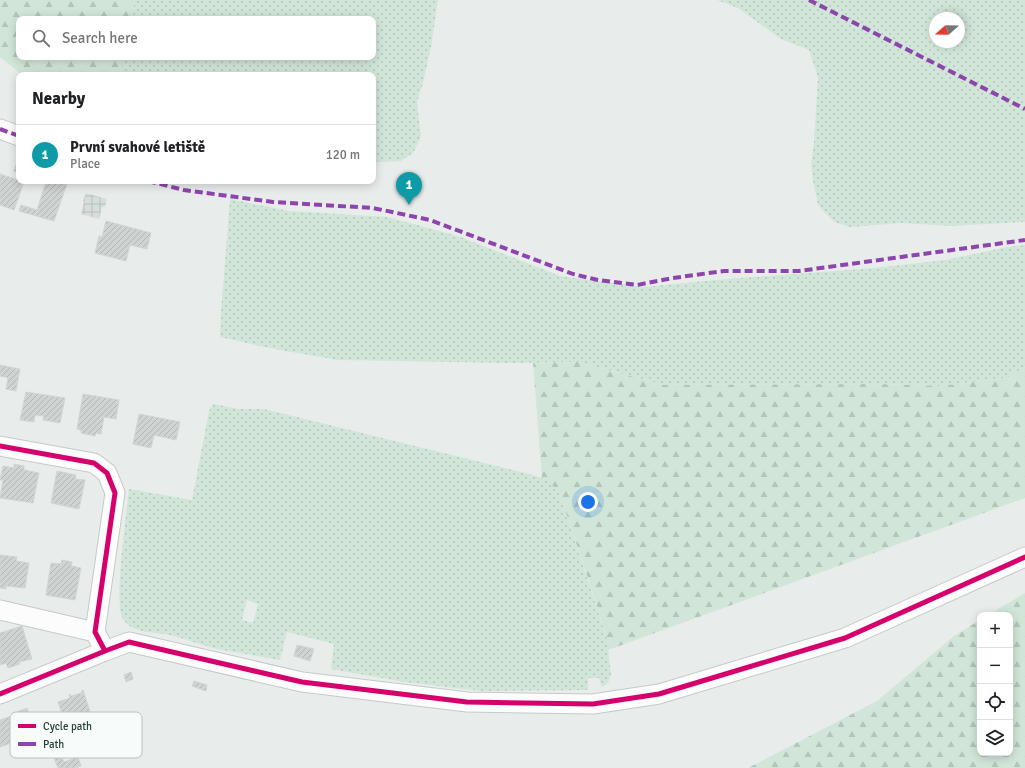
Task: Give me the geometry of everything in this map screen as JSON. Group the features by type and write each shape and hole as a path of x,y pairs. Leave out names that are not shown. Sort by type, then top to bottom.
{"street":[{"path":"0,129 16,135"},
{"path":"0,446 94,463 107,473 115,492 95,632 105,651"},
{"path":"0,694 130,642 302,682 467,702 593,704 660,694 845,638 1025,557"},
{"path":"0,610 95,632"}],"shaded area":[{"path":"86,193 107,199 105,207 102,207 99,219 81,214"}],"green space":[{"path":"0,0 135,0 132,16 16,16 16,60 123,60 121,72 18,72 0,57"},
{"path":"135,0 438,0 431,47 417,102 421,137 413,153 401,161 376,162 376,72 121,72 123,60 376,60 376,16 132,16"},
{"path":"717,0 1025,0 1025,222 950,226 902,223 850,227 834,222 818,205 811,165 818,78 809,50 781,39 738,8"},
{"path":"230,199 289,211 387,217 458,236 560,276 644,287 874,268 945,260 1007,247 1025,245 1025,367 1006,378 940,386 878,384 664,385 578,362 512,363 337,360 269,348 220,337"},
{"path":"578,362 664,385 878,384 940,386 1006,378 1025,367 1025,498 608,650 607,639 560,494 546,479 542,478 533,363"},
{"path":"213,404 240,409 264,409 546,479 560,494 607,639 611,675 608,683 602,687 599,678 588,678 588,690 481,691 404,682 331,669 334,644 287,632 280,660 217,649 170,635 145,632 127,624 123,619 120,610 119,595 129,489 192,500 209,411","holes":["247,600 258,604 253,623 242,620"]},
{"path":"1025,593 1025,768 748,768 877,701 954,636 977,622 977,756 1013,756 1013,612 993,612"}],"building":[{"path":"0,174 16,179 16,184 23,184 14,210 0,205"},
{"path":"45,184 67,184 54,221 19,211 21,205 37,210"},
{"path":"106,221 151,233 147,249 130,245 126,261 95,253 99,236 102,237"},
{"path":"0,365 20,369 16,391 6,389 8,378 0,376"},
{"path":"26,392 65,398 60,423 43,420 44,416 35,415 34,422 20,420"},
{"path":"83,394 119,400 116,419 104,417 101,434 96,433 95,436 81,433 81,430 77,429"},
{"path":"139,414 180,422 176,440 154,435 151,448 133,444"},
{"path":"14,464 24,466 24,470 39,473 33,503 0,498 3,480 0,480 3,466 14,468"},
{"path":"57,471 76,475 75,479 85,480 79,509 51,503"},
{"path":"0,555 17,557 16,561 29,563 25,588 6,586 6,589 0,588"},
{"path":"62,560 72,562 71,566 81,568 75,600 46,595 51,563 61,564"},
{"path":"22,626 32,659 19,662 20,664 8,668 6,663 0,665 0,633"},
{"path":"297,645 314,649 310,661 294,656"},
{"path":"131,672 133,679 126,682 124,675"},
{"path":"194,681 207,685 206,691 192,686"},
{"path":"83,690 90,712 61,712 58,702 70,698 70,694 71,696 82,693"},
{"path":"27,708 28,712 17,712"},
{"path":"10,717 10,744 0,747 0,720"},
{"path":"54,758 62,758 64,762 78,758 81,766 75,768 58,768"}],"marked path":[{"path":"809,0 1025,109"},
{"path":"0,129 16,135"},
{"path":"160,184 184,190 273,202 373,208 430,220 573,274 598,280 637,285 724,271 799,271 1025,240"}],"cycle path":[{"path":"0,446 94,463 107,473 115,493 95,632 105,651"},
{"path":"0,694 129,642 302,682 467,702 593,704 659,694 845,638 1025,557"}],"place":[{"name":"První svahové letiště","path":"409,205"}]}
